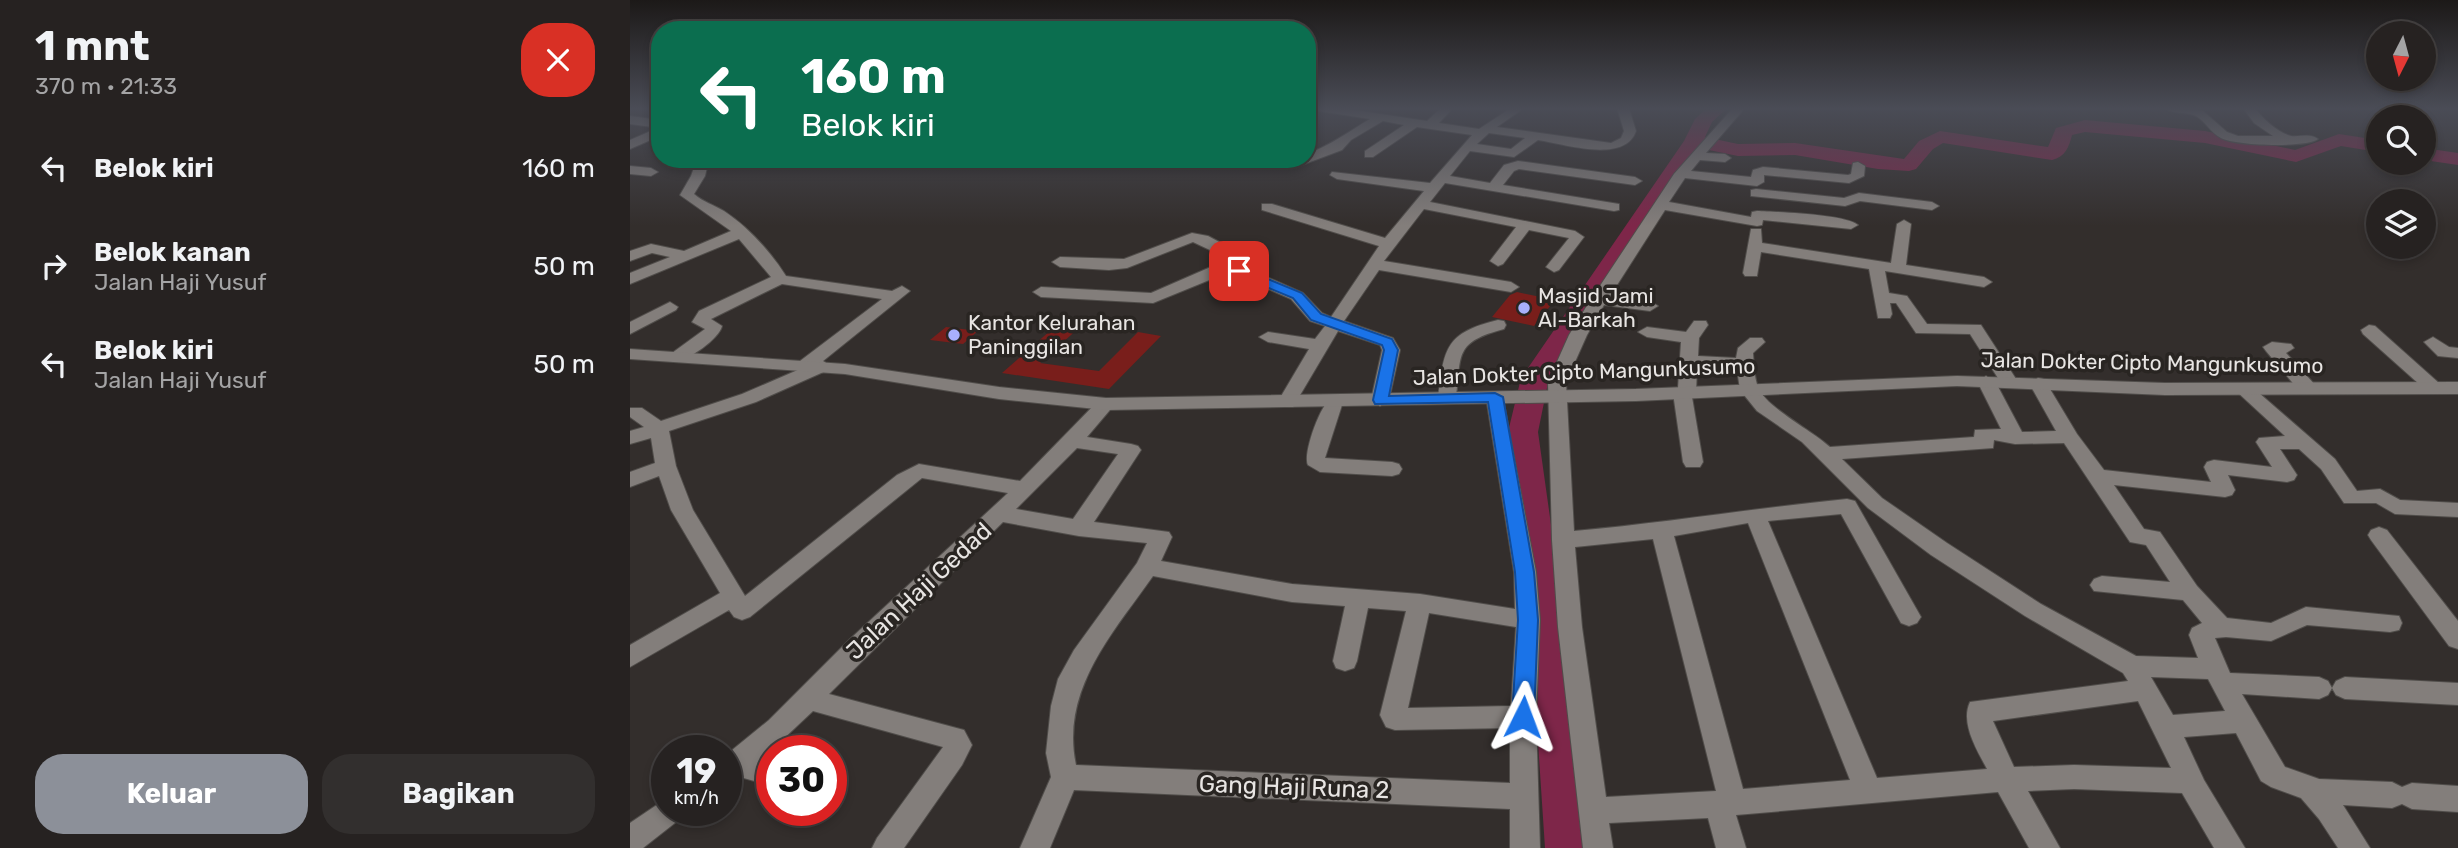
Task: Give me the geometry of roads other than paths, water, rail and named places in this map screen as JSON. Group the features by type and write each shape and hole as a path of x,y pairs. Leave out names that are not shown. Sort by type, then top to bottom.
{"street":[{"path":"1316,155 1336,148"},
{"path":"1369,154 1378,148"},
{"path":"1286,403 1333,323 1373,264 1467,148"},
{"path":"1471,148 1514,153 1520,148"},
{"path":"1598,848 1570,627 1548,396 1599,299 1681,174 1704,148"},
{"path":"1698,156 1725,158"},
{"path":"1494,187 1509,168 1518,165 1635,181"},
{"path":"1751,273 1757,218 1758,173 1763,171 1852,178 1857,176 1858,166"},
{"path":"700,168 687,195 695,204 722,216 771,263 780,279"},
{"path":"630,170 651,172"},
{"path":"1681,174 1845,202 1859,197 1932,206"},
{"path":"1337,175 1435,185 1494,187 1555,213 1577,236 1555,267"},
{"path":"1420,204 1526,224 1555,213 1614,207"},
{"path":"1661,205 1757,218 1820,220 1851,225"},
{"path":"1267,206 1388,244"},
{"path":"1498,261 1526,224"},
{"path":"1898,268 1904,224"},
{"path":"630,279 740,233"},
{"path":"1041,292 1153,298 1229,266 1237,260 1235,256 1203,239 1192,237 1127,263 1109,265 1060,262"},
{"path":"1754,246 1984,282"},
{"path":"630,256 651,248 685,256"},
{"path":"1373,264 1511,287"},
{"path":"1876,265 1883,306 1901,299 1922,329 1975,329 2009,382"},
{"path":"1229,266 1297,296 1313,314 1390,345 1380,400"},
{"path":"678,357 714,330 714,326 699,322 705,315 780,279 816,288 899,294"},
{"path":"630,438 748,398 814,365 899,294"},
{"path":"1599,299 1650,306"},
{"path":"630,329 670,307"},
{"path":"1447,398 1450,370 1460,339 1464,335 1498,326"},
{"path":"2369,330 2434,388"},
{"path":"1647,332 1695,331 1687,361 1685,393 1693,463"},
{"path":"1268,337 1320,345"},
{"path":"1756,342 1744,352 1744,364 1749,390 1764,407 1789,421 1875,503 2033,610 2132,666 2319,688"},
{"path":"2433,342 2444,352 2458,353"},
{"path":"2285,348 2272,347 2309,390"},
{"name":"Jalan Dokter Cipto Mangunkusumo","path":"630,354 814,365 999,393 1106,404 1286,403 1685,393 1927,381 2244,390 2458,388"},
{"path":"1687,361 1744,364"},
{"path":"1986,381 2015,438 2069,438"},
{"path":"2038,383 2069,438 2085,457 2138,537 2152,537 2189,592 2221,628"},
{"path":"2244,390 2328,464 2351,498 2380,496 2395,507 2458,510"},
{"path":"1505,397 1528,620 1523,717 1525,848"},
{"path":"1334,402 1315,455 1317,462 1320,465 1392,469"},
{"name":"Jalan Haji Gedad","path":"742,759 809,699 859,646 1000,514 1106,404"},
{"path":"635,412 659,428 666,466 682,510 742,611 904,480 919,471 1025,489"},
{"path":"1826,454 1954,443 1986,444 1982,433 2014,435"},
{"path":"1073,441 1132,450 1079,528"},
{"path":"2096,476 2225,490 2214,467 2287,475 2266,442 2305,443"},
{"path":"630,480 666,466"},
{"path":"1563,540 1662,530 1820,507 1849,507 1909,617"},
{"path":"1000,514 1079,528 1160,537 1147,567 1083,657 1071,679 1064,706 1060,753 1065,777 1035,848"},
{"path":"1755,515 1868,790"},
{"path":"1662,530 1726,803 1731,848"},
{"path":"2379,535 2448,611 2458,639"},
{"path":"1147,567 1292,593 1420,603 1528,620"},
{"path":"2102,585 2189,592"},
{"path":"630,657 732,597"},
{"path":"1345,661 1359,597"},
{"path":"1420,603 1393,715 1395,719 1523,717"},
{"path":"2390,623 2306,616 2296,618 2275,631 2212,628 2201,635 2242,721 2271,772 2282,780 2314,791 2458,799"},
{"path":"2132,666 2166,727 2191,781 2230,848"},
{"path":"2345,688 2458,694"},
{"path":"2045,848 2000,780 1979,722 1979,710 2144,690"},
{"path":"809,699 909,728 955,738 958,745 944,768 887,848"},
{"path":"2166,727 2242,721"},
{"name":"Gang Haji Runa 2","path":"1065,777 1523,796"},
{"path":"1593,811 1726,803 2000,780 2074,777 2191,781"},
{"path":"2314,791 2355,848"},
{"path":"635,829 651,820"}],"waterway":[{"path":"1568,848 1552,667 1523,432 1535,378 1690,148"},
{"path":"1726,148 1738,150 1795,149 1878,163 1909,165 1924,148"},
{"path":"2010,148 2052,154 2058,148"},
{"path":"2256,148 2296,156 2319,148"},
{"path":"2436,156 2458,159"}],"place":[{"name":"Masjid Jami Al-Barkah","path":"1524,308"},
{"name":"Kantor Kelurahan Paninggilan","path":"954,335"}]}
